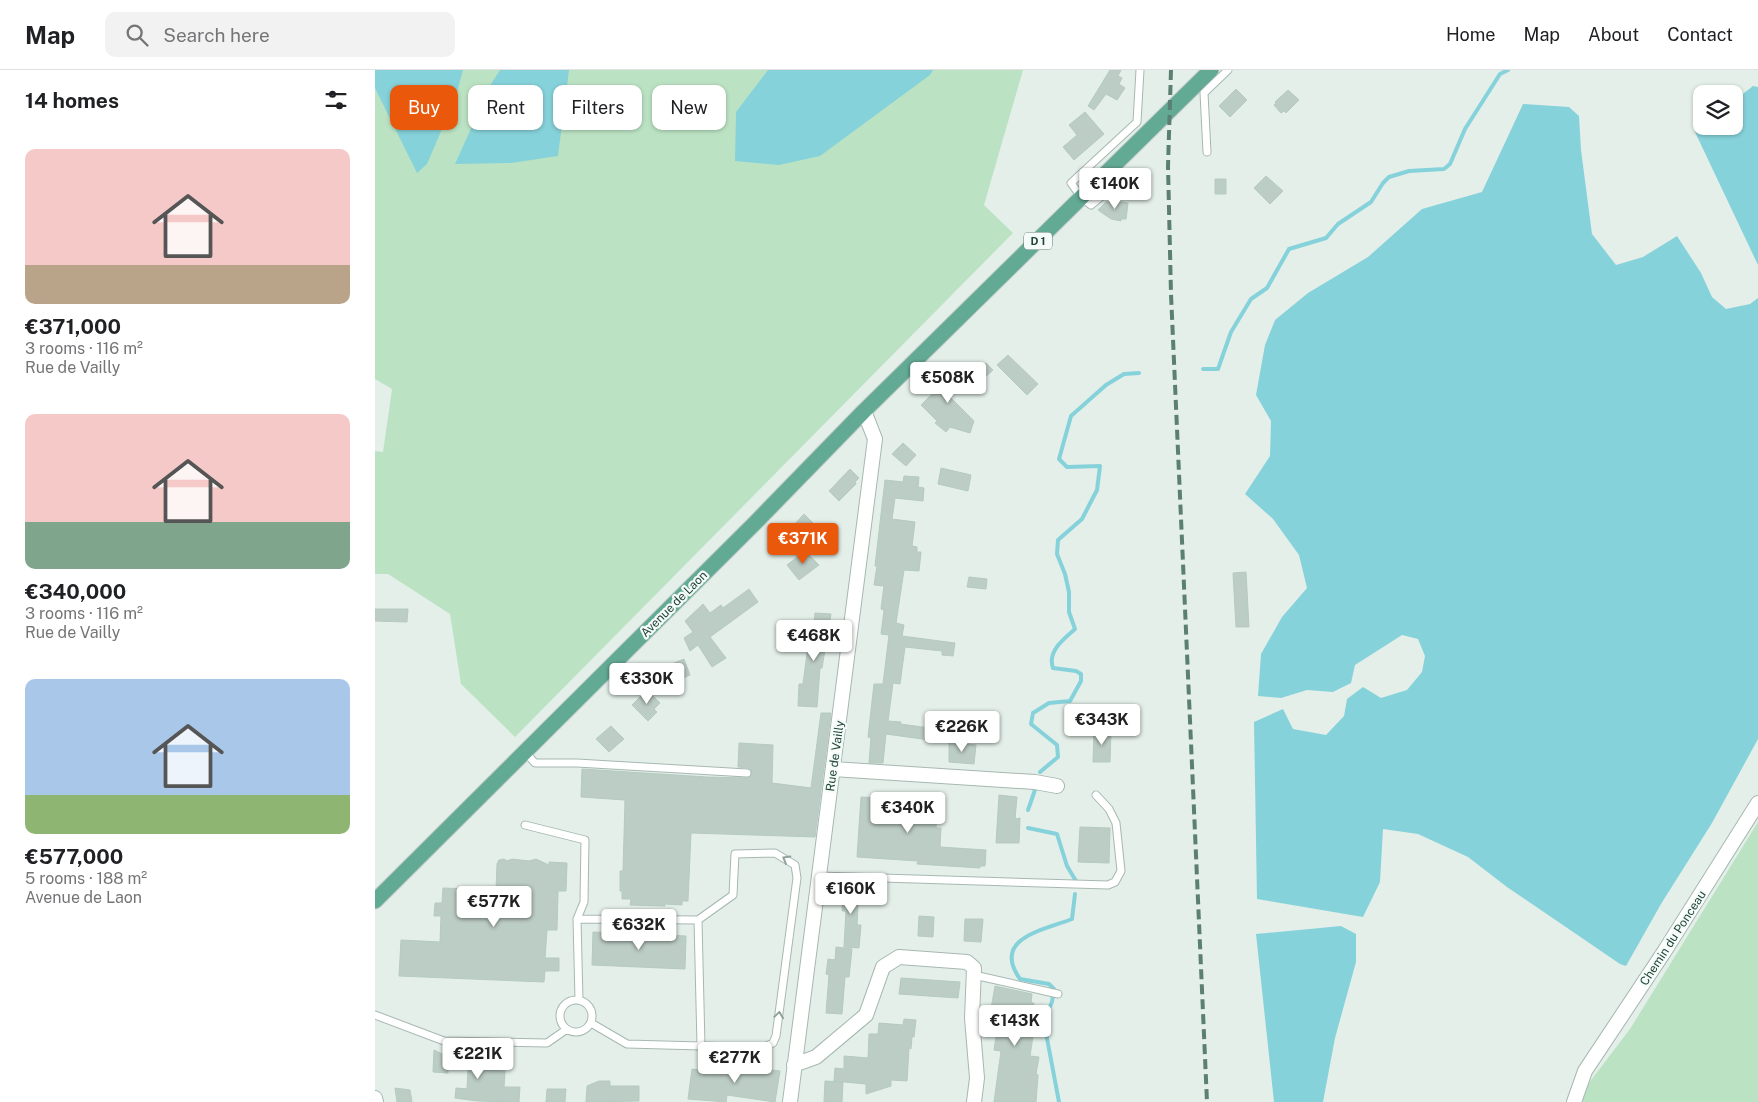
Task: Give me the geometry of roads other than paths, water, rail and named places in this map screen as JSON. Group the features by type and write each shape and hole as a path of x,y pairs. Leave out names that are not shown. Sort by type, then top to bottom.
{"main road":[{"name":"D 1","path":"864,411 1211,70"},
{"name":"Avenue de Laon","path":"375,901 755,524 864,411"}],"street":[{"name":"Rue de Vailly","path":"789,1102 875,439 864,411"},
{"path":"833,769 1035,782 1057,786"},
{"name":"Chemin du Ponceau","path":"1574,1102 1585,1071 1664,952 1758,803"},
{"path":"793,1065 816,1057 865,1015 883,966 899,957 967,962 974,968 972,1018 977,1078 974,1102"}],"lane":[{"path":"1128,174 1091,205 1082,198 1071,183 1137,122 1140,70"},
{"path":"1207,152 1203,92 1228,70"},
{"path":"525,752 535,763 577,763 747,773"},
{"path":"819,876 1108,885 1115,882 1121,871 1115,823 1109,810 1096,795"},
{"path":"525,825 585,840 584,902 577,919 579,1000"},
{"path":"577,919 698,920 733,895 735,854 775,853 795,865 797,878 776,1036 773,1042 763,1048 627,1044 591,1023"},
{"path":"698,920 701,1046"},
{"path":"974,975 1058,994"},
{"path":"579,1000 591,1009 591,1023 580,1032 571,1032 560,1020 561,1010 569,1002 579,1000"},
{"path":"375,1015 444,1041 547,1043 567,1029"}],"water":[{"path":"375,70 463,70 458,88 458,85 390,85 390,118 375,88"},
{"path":"500,70 569,70 567,85 553,85 553,130 561,130 558,156 511,163 455,164 470,130 543,130 543,85 491,84"},
{"path":"768,70 933,70 930,75 820,156 779,165 735,161 736,112"},
{"path":"1753,86 1758,87 1758,265 1696,135 1743,135 1743,94"},
{"path":"1523,104 1569,107 1579,116 1581,150 1592,234 1616,265 1643,257 1677,236 1701,273 1712,297 1726,309 1750,304 1758,298 1758,739 1712,823 1661,904 1626,966 1620,964 1507,887 1468,857 1418,834 1383,829 1380,882 1363,917 1257,899 1254,722 1283,709 1293,729 1326,735 1344,716 1347,699 1363,687 1381,698 1407,690 1422,672 1425,656 1418,639 1402,635 1355,665 1351,683 1333,692 1307,690 1281,698 1258,696 1261,654 1282,617 1307,588 1299,555 1273,519 1245,494 1270,456 1271,421 1256,395 1265,345 1275,320 1308,293 1368,257 1422,209 1482,192"},
{"path":"396,130 442,130 427,164 417,173"},
{"path":"1341,926 1356,934 1356,962 1335,1038 1323,1102 1274,1102 1256,934"}],"waterway":[{"path":"1203,369 1218,369 1231,332 1251,299 1267,288 1289,249 1326,238 1338,224 1371,202 1389,177 1409,171 1444,169 1450,164 1465,129 1500,74 1508,70"},
{"path":"1040,772 1058,757 1057,745 1031,724 1033,713 1049,703 1070,701 1081,681 1081,674 1076,671 1053,668 1052,662 1054,651 1075,629 1069,612 1069,592 1065,574 1057,554 1058,540 1082,519 1097,490 1100,466 1067,467 1059,459 1071,416 1106,385 1124,374 1139,373"},
{"path":"1028,810 1036,787"},
{"path":"1028,828 1057,834 1067,866 1076,881"},
{"path":"1059,1102 1043,1017 1046,1015 1052,1002 1054,989 1049,984 1020,979 1013,965 1012,954 1016,945 1025,938 1072,919 1075,894"}],"railway":[{"path":"1171,70 1168,166 1171,294 1207,1102"}]}
